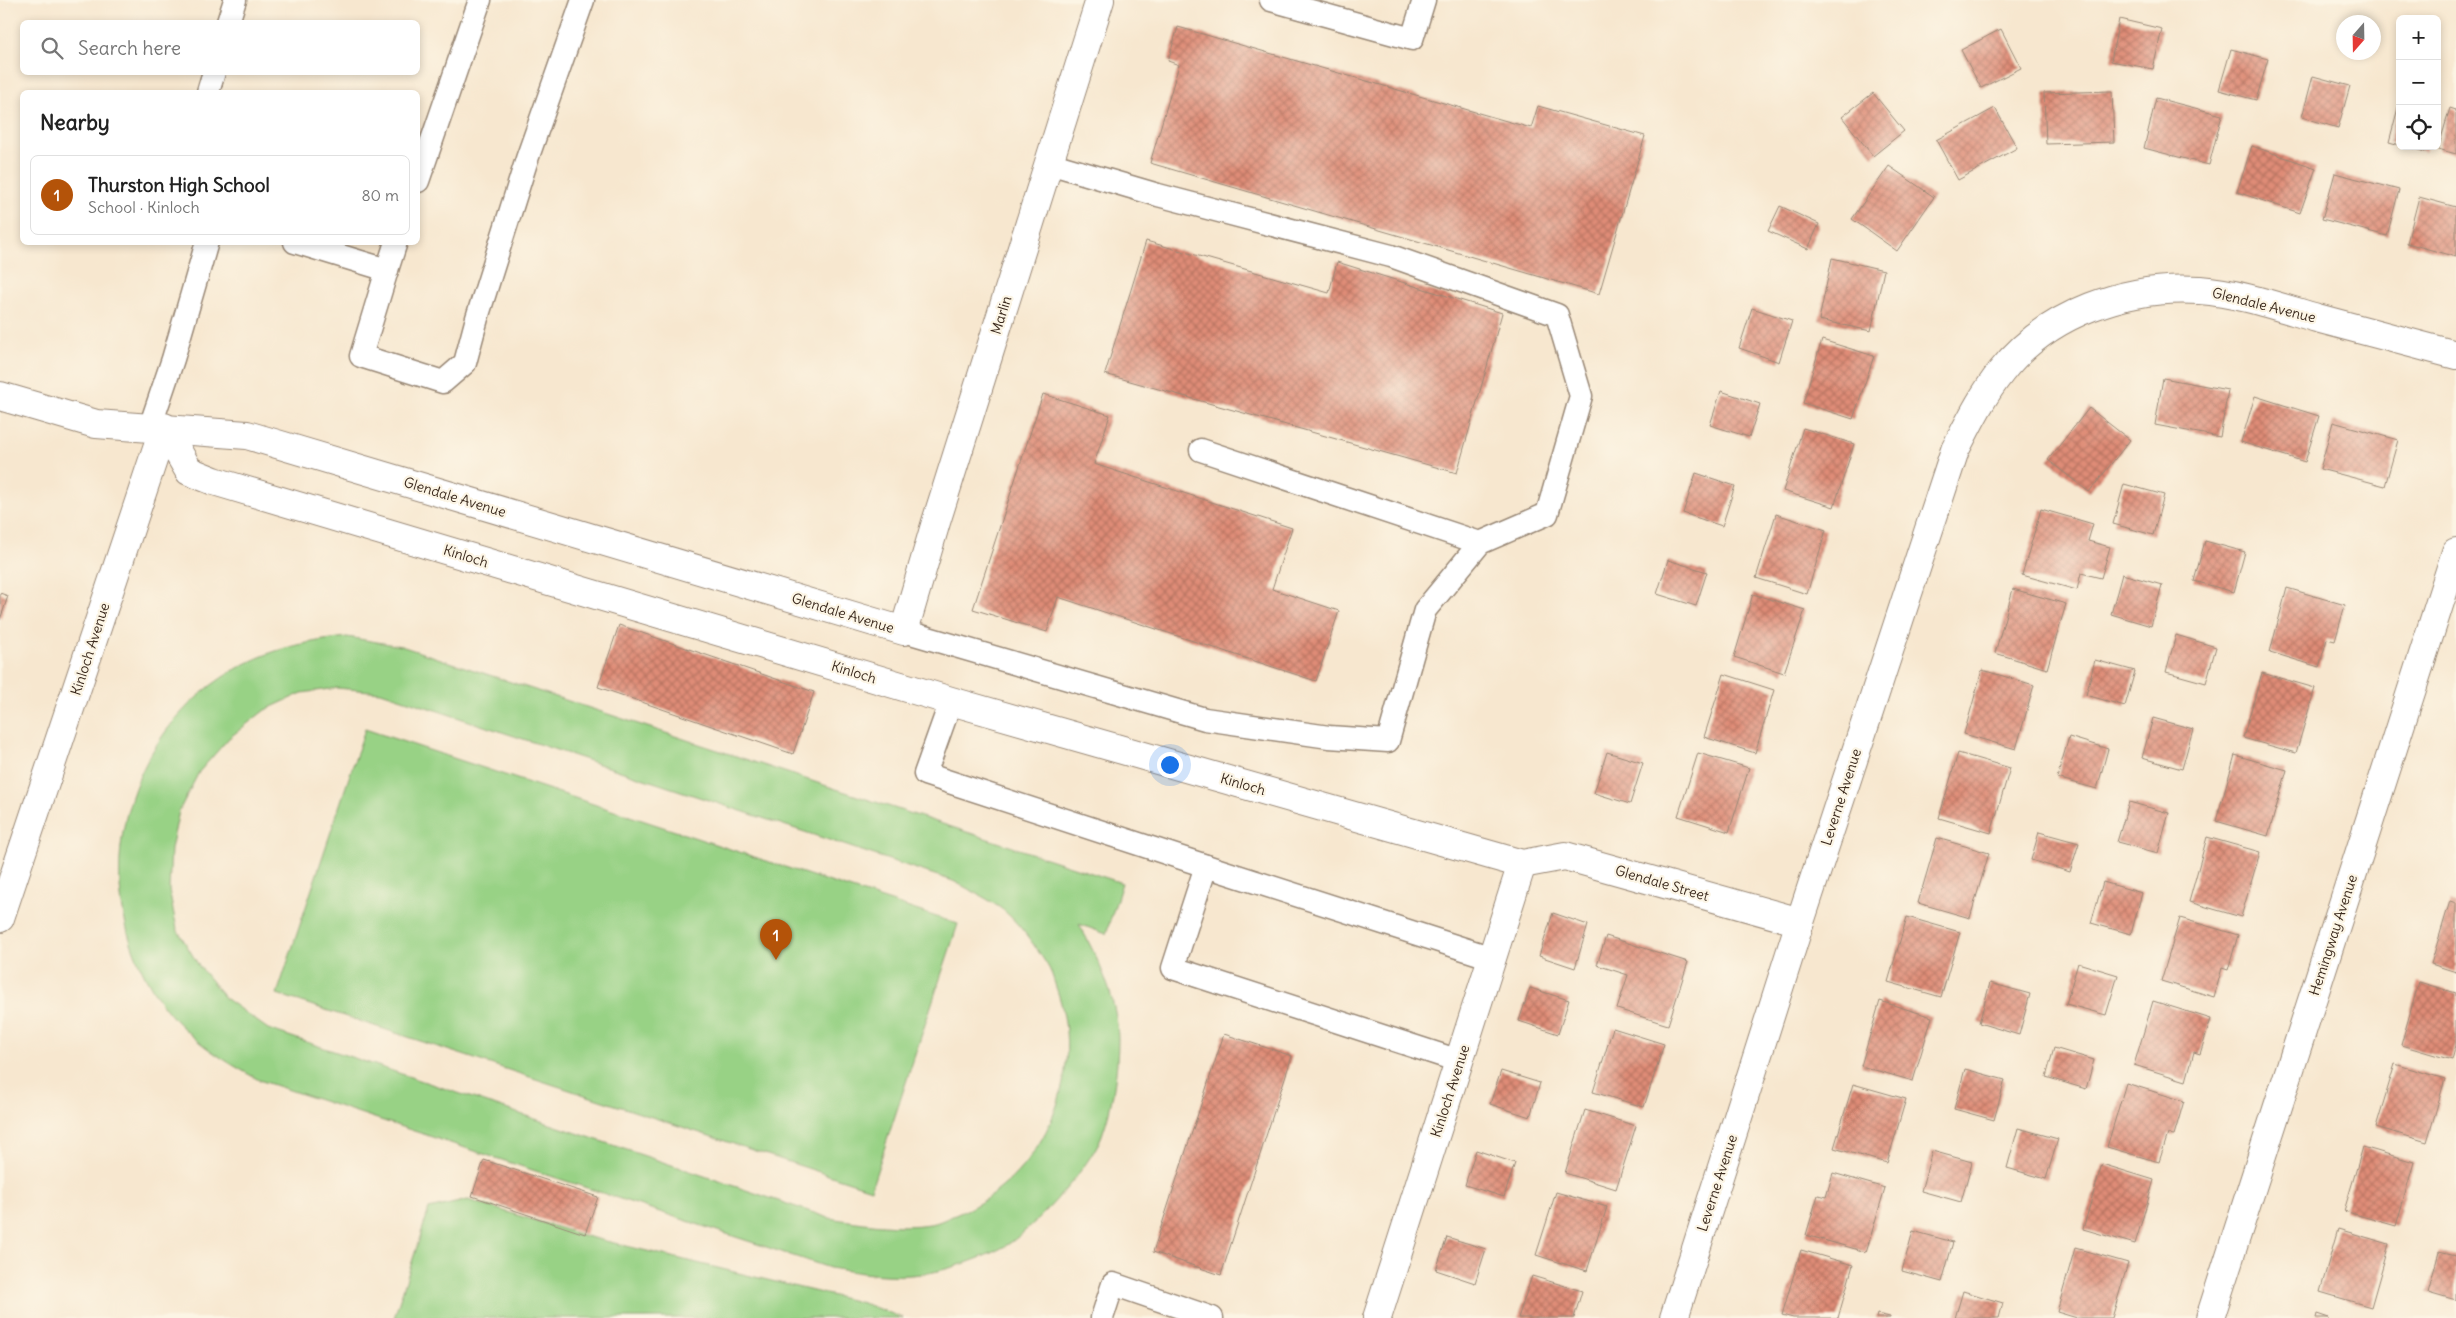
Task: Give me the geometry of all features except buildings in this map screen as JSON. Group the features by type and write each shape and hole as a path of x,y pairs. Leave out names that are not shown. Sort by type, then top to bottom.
{"street":[{"name":"Marlin","path":"904,631 936,522 1100,0"},
{"name":"Glendale Avenue","path":"2071,315 2120,296 2160,289 2201,290 2246,298 2456,355"},
{"name":"Leverne Avenue","path":"1674,1318 1800,922 1955,450 1979,404 2002,371 2030,342 2071,315"},
{"name":"Glendale Avenue","path":"0,396 96,424 246,435 904,631"},
{"name":"Kinloch","path":"157,427 189,471 951,700 1522,864"},
{"name":"Kinloch Avenue","path":"0,918 157,427"},
{"name":"Hemingway Avenue","path":"2210,1318 2456,552"},
{"name":"Glendale Street","path":"1522,864 1565,856 1800,922"},
{"name":"Kinloch Avenue","path":"1377,1318 1522,864"}],"lane":[{"path":"229,20 235,0"},
{"path":"420,175 480,0"},
{"path":"395,245 361,356 443,382 466,363 477,318 527,159 583,0"},
{"path":"1271,0 1412,39 1424,0"},
{"path":"209,90 213,75"},
{"path":"904,631 1205,719 1329,737 1388,741 1425,610 1480,543 1547,514 1581,396 1558,315 1392,256 1158,195 1049,162"},
{"path":"157,427 173,359 206,245"},
{"path":"305,245 386,270"},
{"path":"1201,450 1480,543"},
{"path":"951,700 925,774 1492,958"},
{"path":"1206,866 1173,968 1459,1061"},
{"path":"1102,1318 1113,1284 1212,1318"}],"green space":[{"path":"347,637 401,646 1122,883 1106,934 1079,924 1093,951 1110,993 1117,1023 1118,1038 1116,1074 1109,1112 1102,1135 1087,1162 1048,1209 1021,1234 1002,1248 967,1263 930,1273 887,1275 864,1273 830,1268 259,1080 218,1056 193,1037 170,1014 160,1001 135,953 122,902 121,851 131,800 151,754 182,712 222,678 279,650 318,641","holes":["337,688 381,692 953,881 999,907 1020,927 1049,968 1058,993 1065,1026 1066,1059 1061,1092 1050,1124 1033,1153 1011,1178 985,1200 937,1223 892,1226 829,1218 268,1029 226,999 199,966 177,929 169,890 171,849 179,811 199,772 229,738 265,710 302,693"]},
{"path":"365,729 958,924 871,1189 277,994"},
{"path":"468,1200 589,1237 863,1303 903,1318 394,1318 429,1209"}],"place":[{"name":"Thurston High School","path":"776,960"}]}
